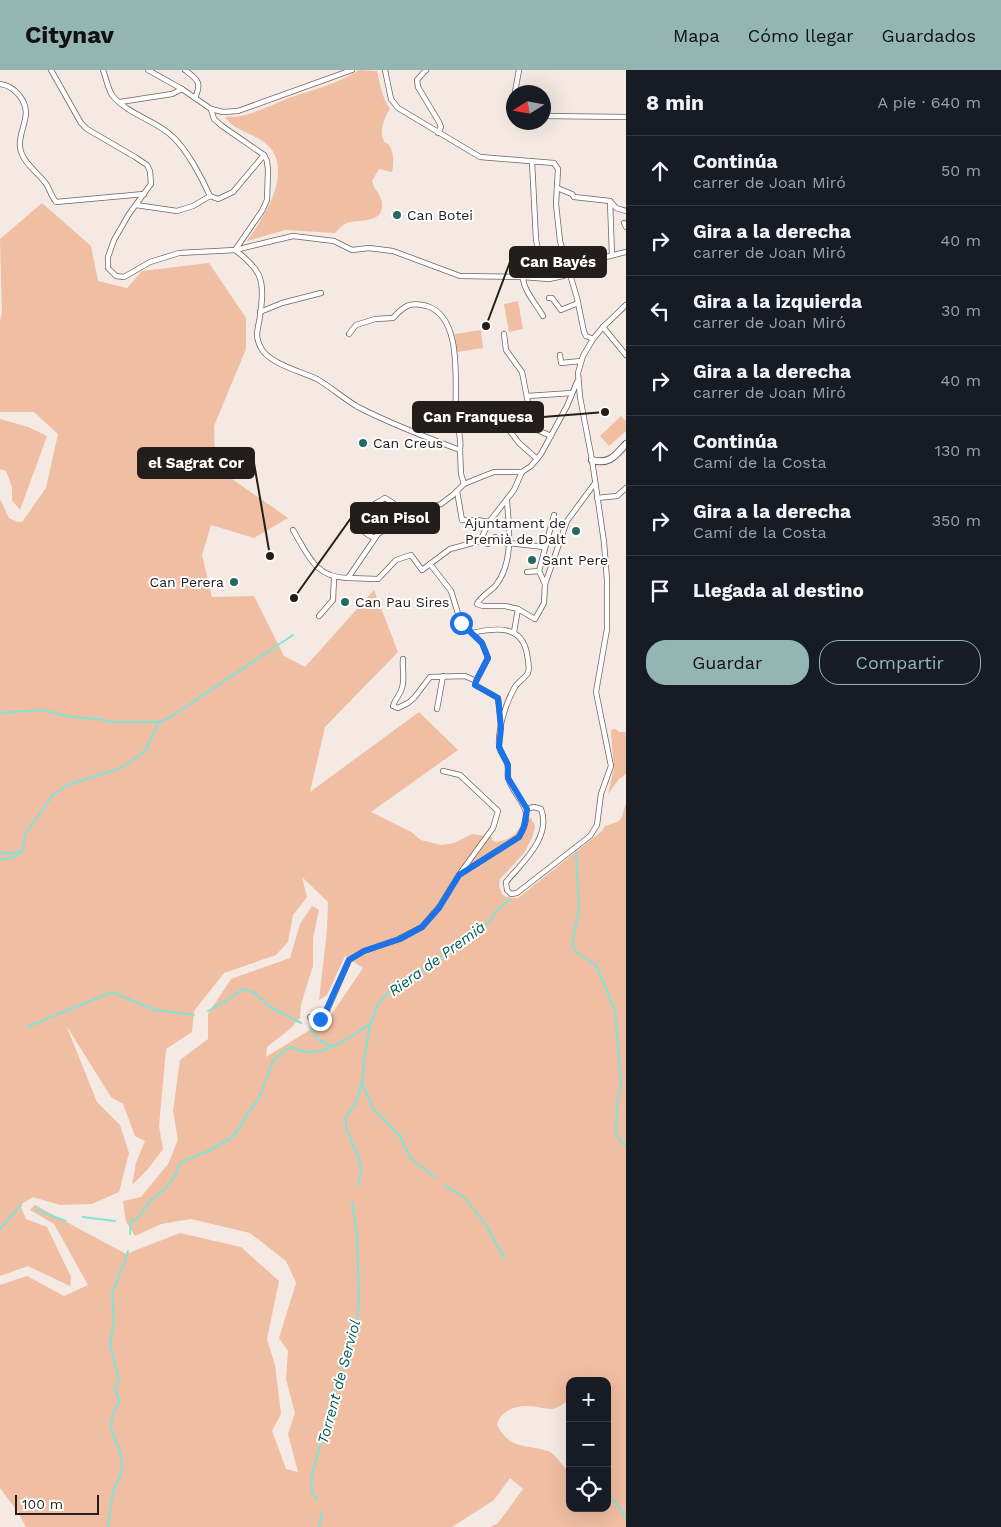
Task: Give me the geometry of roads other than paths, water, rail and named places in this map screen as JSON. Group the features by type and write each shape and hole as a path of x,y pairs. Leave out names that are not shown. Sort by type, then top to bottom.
{"street":[{"path":"51,70 81,123 87,129 147,165 150,171 151,184 114,240 108,257 108,268 116,276 124,277 150,262 179,253 235,250 293,236 334,241 352,250 369,248 393,251 460,276 549,279 569,273 612,255 626,252"},
{"path":"103,70 112,95 130,110 164,129 184,149 210,196 218,199 233,192 264,155"},
{"path":"148,70 182,89 211,109 223,112 238,111 352,70"},
{"path":"185,70 197,79 199,84 195,98"},
{"path":"385,70 391,99 402,111 480,157 554,163 558,169 556,204 562,253 578,303 584,332 586,336 593,339"},
{"path":"426,70 417,80 418,88 439,122 441,127 438,133"},
{"path":"516,85 519,70"},
{"path":"0,84 15,90 25,104 27,113 20,142 21,150 56,202 144,194"},
{"path":"120,102 172,94 182,89"},
{"path":"211,109 214,119 264,155 267,161 267,200 262,211 235,250"},
{"path":"551,116 626,117"},
{"path":"532,161 536,240 539,250 538,257 527,266 523,277 529,293 543,316"},
{"path":"557,188 572,194 574,197 610,201 616,208 626,211"},
{"path":"136,205 177,210 193,206 210,196"},
{"path":"610,201 612,255"},
{"path":"235,250 258,271 262,284 256,336 262,351 271,360 318,380 357,406 415,434 460,450"},
{"path":"260,312 282,303 321,294"},
{"path":"550,298 561,310 578,303"},
{"path":"349,334 356,325 394,318 404,307 418,303 432,308 443,316 451,336 455,355 456,417 461,443 461,474 464,484"},
{"path":"527,809 534,807 541,810 544,818 542,832 534,848 506,882 507,890 511,894 517,893 590,836 597,825 600,794 611,766 596,692 607,629 607,580 592,460 580,397 578,373 581,361 593,339 602,327 626,305"},
{"path":"602,327 626,355"},
{"path":"504,334 506,350 522,372 533,428 551,436"},
{"path":"560,355 560,363 581,361"},
{"path":"480,540 489,522 514,490 522,472 537,459 551,436 578,379"},
{"path":"526,396 572,393"},
{"path":"506,426 537,459"},
{"path":"592,460 605,462 612,458 626,444"},
{"path":"348,578 378,534 406,516 441,504 464,484 494,472 522,472"},
{"path":"507,501 509,544 503,574 495,586 477,604 518,609 534,619 544,603 545,584 567,521 595,483"},
{"path":"597,498 617,496 626,488"},
{"path":"457,492 462,520 489,522"},
{"path":"375,538 368,535 355,522 354,516 385,498 406,516"},
{"path":"545,584 539,571 554,515"},
{"path":"293,530 319,570 334,578 378,579 396,560 410,555 422,570 450,549 480,540 488,544 495,537 509,544 544,547"},
{"path":"430,564 451,591 461,623 482,643 488,658 475,685 498,698 501,728"},
{"path":"527,572 539,571"},
{"path":"319,616 333,600 334,578"},
{"path":"514,632 518,609"},
{"path":"459,875 519,837 524,827 527,809 508,778 508,765 499,747 501,728 507,704 516,686 528,673 526,648 519,636 514,632 492,629 472,633"},
{"path":"402,659 402,687 393,706 398,708 408,703 430,677 465,676 476,681"},
{"path":"437,709 443,676"},
{"path":"310,1017 314,1020 320,1019 324,1015 349,960 364,951 400,939 422,927 439,908 459,875 493,828 498,811 460,776 443,772"}],"waterway":[{"path":"0,860 14,857 22,851 26,833 53,795 67,785 118,769 135,759 145,751 159,722 169,718 293,635"},
{"path":"0,713 43,710 71,717 116,722 159,722"},
{"path":"0,852 5,854 22,851"},
{"path":"576,852 579,910 572,943 575,951 596,965 615,1010 621,1084 617,1105 616,1134 626,1147"},
{"name":"Riera de Premià","path":"358,1185 361,1173 359,1159 346,1128 346,1116 355,1105 362,1083 370,1024 379,1002 404,979 427,967 456,947 464,938 490,921 495,912 510,899"},
{"path":"208,1011 231,998 242,989 255,993 270,1007 301,1023"},
{"path":"27,1027 112,992 155,1010 194,1015"},
{"path":"130,1234 131,1221 138,1218 149,1202 166,1188 176,1174 179,1165 230,1139 237,1132 259,1098 273,1061 286,1049 292,1047 309,1052 327,1049 370,1024"},
{"path":"310,1028 319,1040 330,1046"},
{"path":"362,1084 373,1108 401,1137 410,1158 436,1178"},
{"path":"445,1186 465,1198 486,1225 504,1258"},
{"name":"Torrent de Serviol","path":"317,1500 312,1491 311,1479 322,1438 332,1414 335,1390 355,1333 359,1303 357,1234 352,1202"},
{"path":"0,1229 21,1205"},
{"path":"36,1210 66,1221"},
{"path":"83,1217 115,1221"},
{"path":"108,1527 112,1497 122,1467 120,1453 111,1428 111,1421 119,1402 115,1386 119,1380 110,1345 114,1322 112,1293 128,1251"},
{"path":"611,1496 626,1517"},
{"name":"Torrent de Serviol","path":"319,1527 322,1512"}],"place":[{"name":"Can Botei","path":"397,215"},
{"name":"Can Bayés","path":"486,326"},
{"name":"Can Franquesa","path":"605,412"},
{"name":"Can Creus","path":"363,443"},
{"name":"Ajuntament de Premià de Dalt","path":"576,531"},
{"name":"el Sagrat Cor","path":"270,556"},
{"name":"Sant Pere","path":"532,560"},
{"name":"Can Perera","path":"234,582"},
{"name":"Can Pisol","path":"294,598"},
{"name":"Can Pau Sires","path":"345,602"}]}
